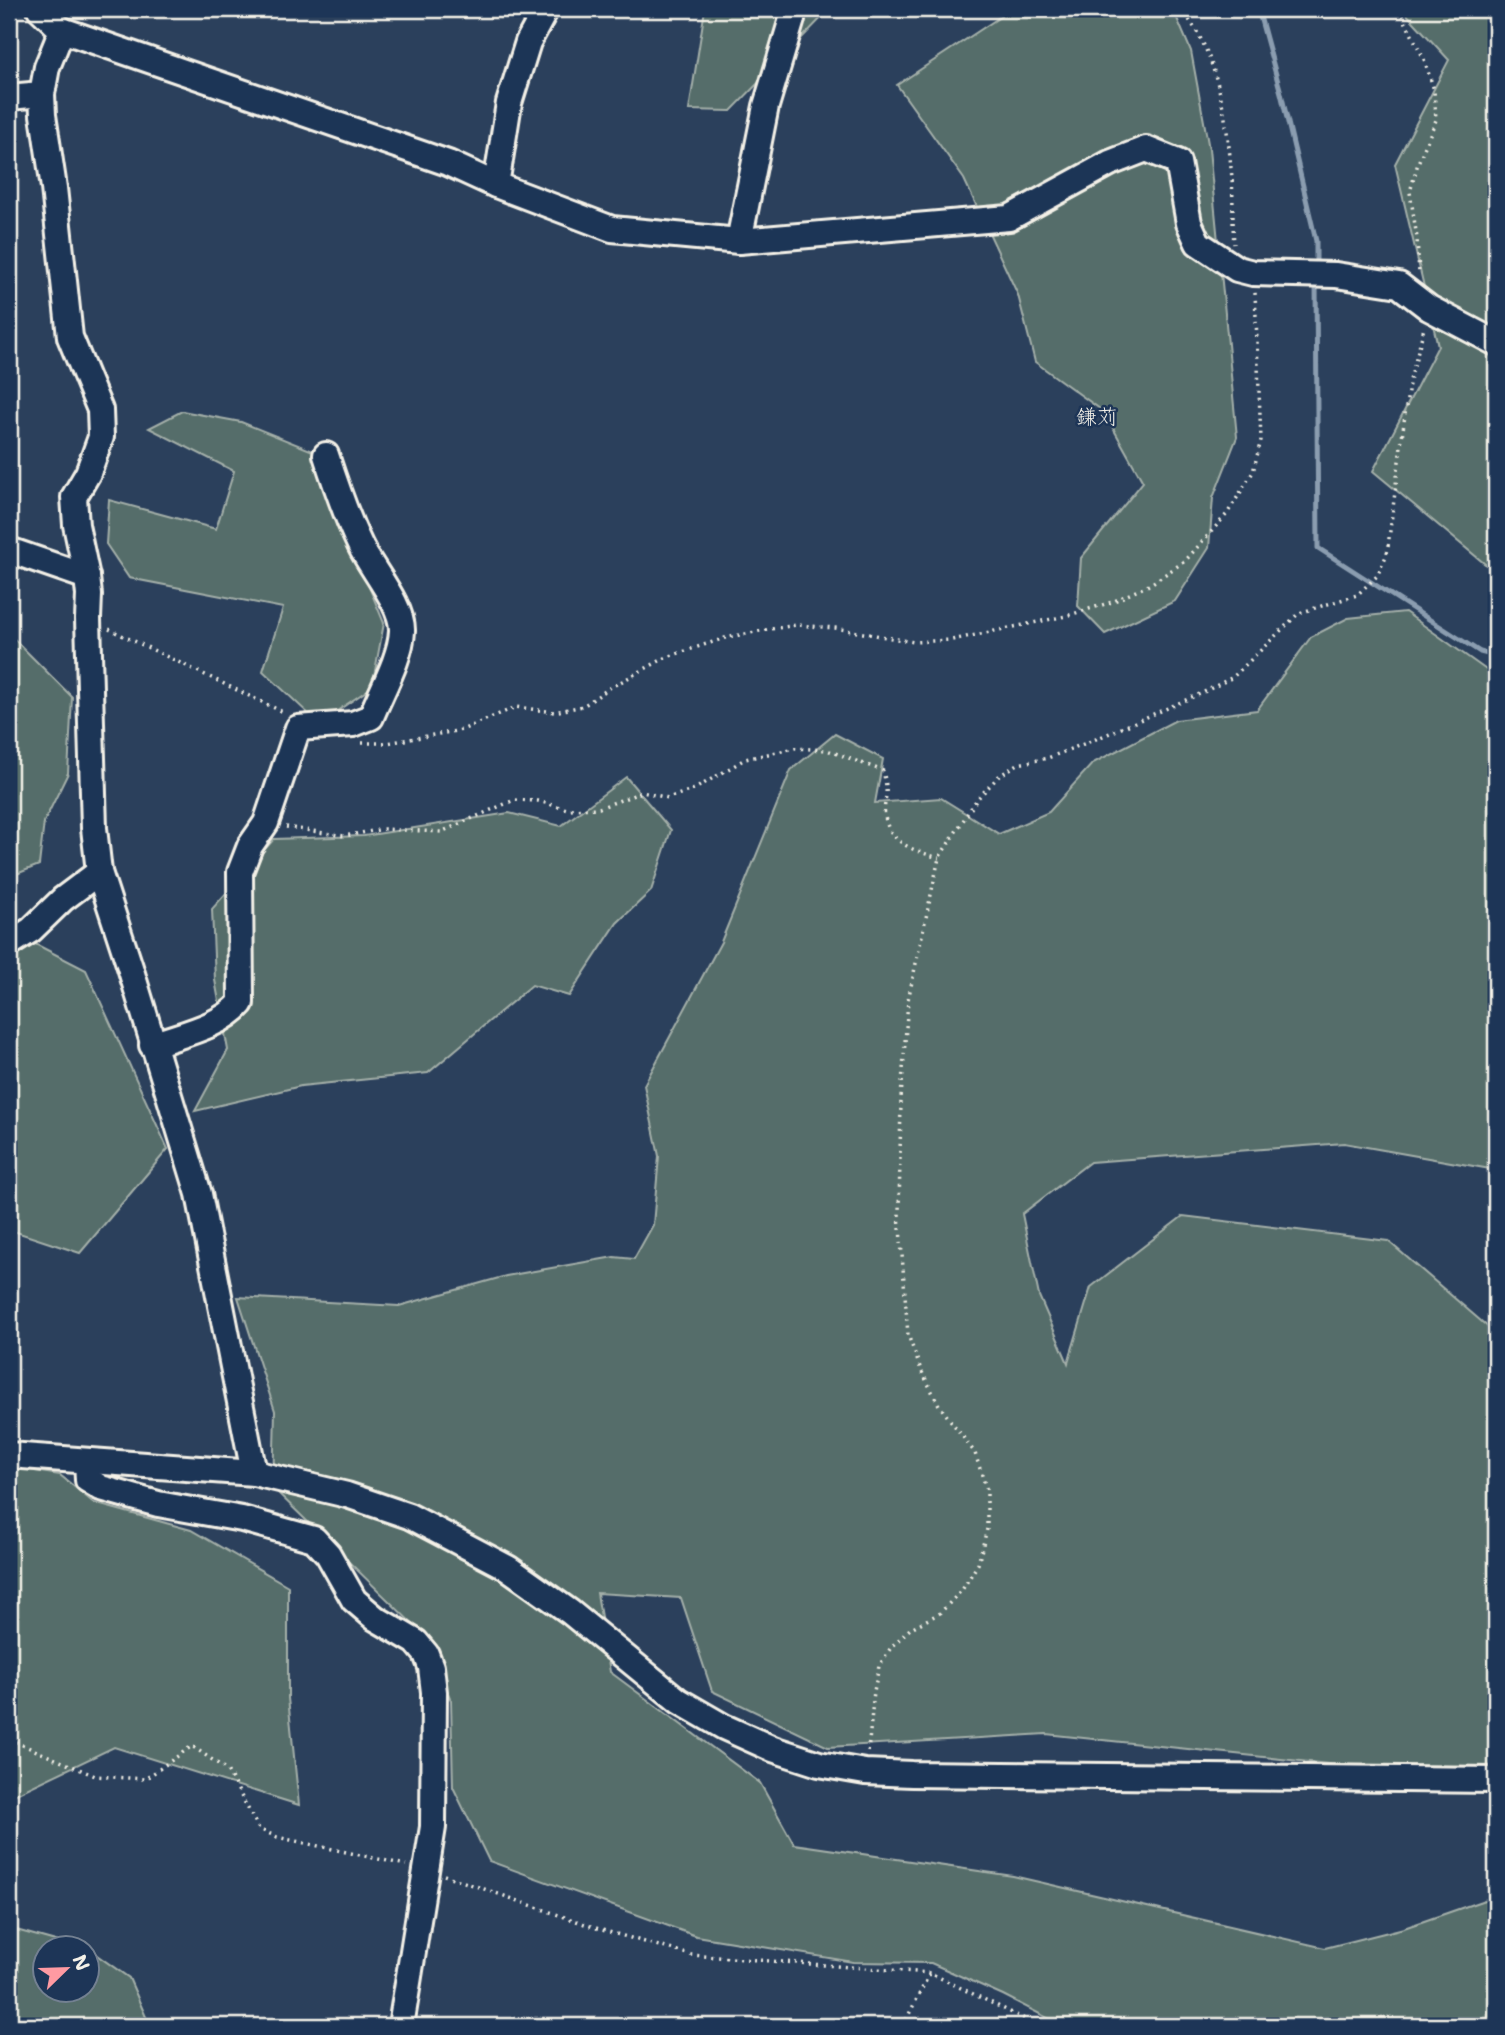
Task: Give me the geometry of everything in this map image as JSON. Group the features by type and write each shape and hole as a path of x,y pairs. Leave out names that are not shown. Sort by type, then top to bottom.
{"street":[{"path":"40,9 62,30 448,163 496,185 612,229 739,241 1009,218 1110,163 1146,149 1178,162 1189,223 1198,243 1245,271 1336,275 1399,285 1429,307 1496,343"},
{"path":"496,185 509,103 528,42 546,9"},
{"path":"739,241 766,106 792,19"},
{"path":"62,30 47,68 43,115 71,337 100,410 101,437 88,473 74,497 76,526 88,577 94,828 99,872 199,1194 254,1474"},
{"path":"9,97 43,94"},
{"path":"152,1045 212,1024 232,1014 241,1003 240,872 250,846 266,823 298,728 353,724 371,717 398,651 402,630 398,612 361,548 342,504 326,455"},
{"path":"9,550 88,577"},
{"path":"9,944 31,930 63,899 99,872"},
{"path":"9,1455 254,1474 347,1495 409,1516 508,1568 570,1612 679,1700 724,1727 819,1764 866,1772 1084,1777 1496,1780"},
{"path":"87,1461 88,1480 101,1488 158,1503 242,1519 314,1539 328,1554 354,1600 375,1618 416,1642 432,1667 433,1827 401,2026"}],"path":[{"path":"352,743 387,743 462,730 516,707 554,712 583,706 667,656 725,638 770,629 810,626 835,628 914,642 952,640 1066,616 1112,602 1149,585 1185,561 1227,514 1253,472 1261,440 1245,271 1232,221 1232,170 1220,97 1210,58 1199,34 1181,9"},
{"path":"866,1772 879,1666 892,1646 911,1628 940,1613 961,1590 978,1563 987,1529 987,1492 975,1454 939,1405 921,1370 908,1335 899,1214 901,1098 908,1000 939,858 977,799 999,776 1018,764 1048,758 1096,740 1233,677 1299,613 1357,595 1377,576 1387,554 1409,384 1429,307 1419,279 1417,238 1410,192 1418,163 1436,120 1434,90 1424,60 1399,9"},
{"path":"88,619 204,672 289,715 298,728"},
{"path":"266,823 344,836 384,830 441,832 514,800 538,801 567,809 600,808 642,792 668,797 695,789 745,759 795,748 827,750 883,771 887,787 885,816 892,833 912,850 939,858"},
{"path":"9,1739 95,1776 145,1779 192,1746 227,1770 259,1829 277,1837 428,1869 602,1930 691,1955 930,1973 1039,2026"},
{"path":"903,2026 930,1973"}],"green space":[{"path":"705,9 830,9 731,111 689,110"},
{"path":"1012,9 1173,9 1191,51 1209,149 1237,437 1213,498 1209,548 1175,601 1105,634 1078,606 1081,558 1143,482 1104,412 1035,362 1018,295 964,179 897,85"},
{"path":"1402,9 1496,9 1496,573 1373,471 1438,346 1395,164 1449,60"},
{"path":"182,411 241,422 313,451 384,623 372,687 334,713 313,718 263,671 283,608 129,578 106,544 109,500 216,529 234,471 149,428"},
{"path":"1405,612 1496,677 1496,1170 1344,1143 1090,1162 1022,1214 1039,1296 1068,1363 1091,1287 1183,1216 1388,1241 1496,1334 1496,1765 1414,1773 1046,1734 828,1747 712,1691 681,1598 597,1593 610,1672 760,1783 794,1844 1013,1876 1325,1948 1404,1928 1496,1896 1496,2026 1063,2026 1003,1995 931,1963 853,1962 696,1936 489,1861 453,1787 451,1700 424,1635 273,1488 275,1411 238,1297 399,1306 506,1276 614,1257 634,1259 653,1225 659,1156 644,1085 721,942 791,770 835,734 883,759 875,803 941,798 999,834 1049,812 1093,763 1176,720 1257,710 1311,637 1348,618"},
{"path":"9,634 72,697 68,773 44,822 39,865 9,877"},
{"path":"626,777 671,830 651,891 617,923 569,996 532,985 428,1073 301,1086 195,1111 228,1050 215,980 212,909 274,839 364,836 509,813 561,826"},
{"path":"10,931 86,970 168,1149 80,1253 9,1228"},
{"path":"9,1467 60,1475 94,1503 191,1530 288,1586 288,1698 299,1805 114,1747 14,1795 9,1794"},
{"path":"9,1928 32,1934 32,2004 102,2004 102,1959 129,1978 150,2026 9,2026"}],"waterway":[{"path":"1258,9 1316,241 1316,267"},
{"path":"1316,281 1318,548 1480,652 1496,656"}],"district":[{"name":"鎌苅","path":"1097,417"}]}
